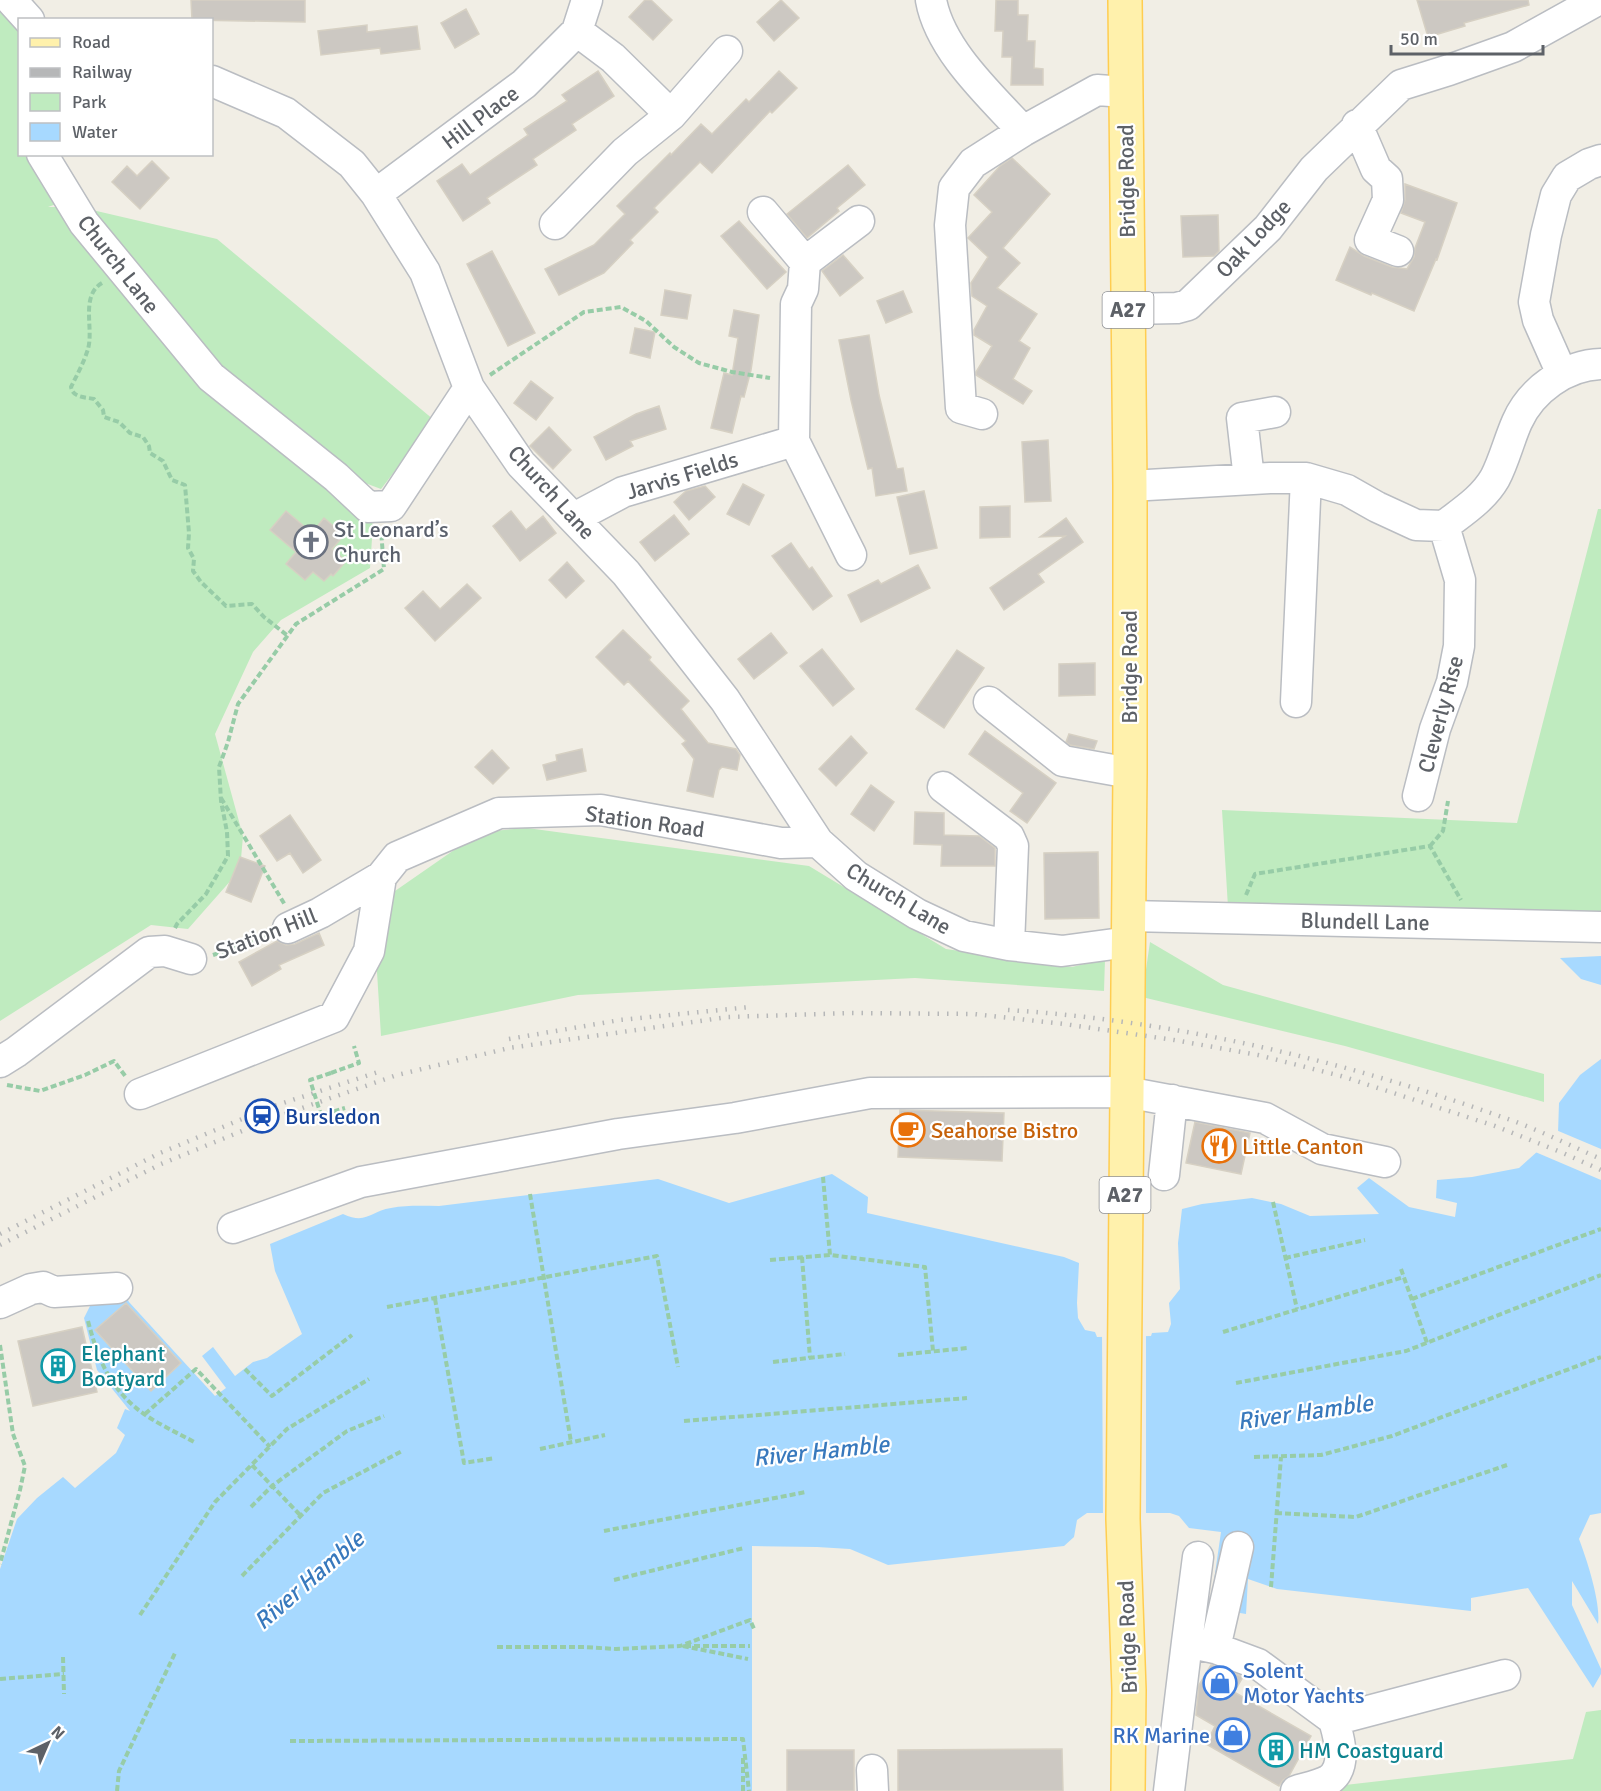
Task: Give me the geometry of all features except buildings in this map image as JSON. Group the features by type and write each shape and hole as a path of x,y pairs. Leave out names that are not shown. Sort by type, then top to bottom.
{"main road":[{"name":"Bridge Road","path":"1125,0 1130,486 1130,773 1123,1519 1129,1690 1128,1791"}],"street":[{"path":"10,0 27,18"},
{"name":"Hill Place","path":"376,194 524,84 578,31 587,0"},
{"path":"931,0 933,12 953,52 1023,131"},
{"name":"Oak Lodge","path":"1128,309 1177,308 1188,304 1268,228 1314,169 1401,85 1513,47 1594,2"},
{"path":"578,31 613,58 671,115"},
{"path":"567,223 625,152 671,115 711,58"},
{"path":"213,81 286,113 352,164 376,194 425,272 469,388 392,506 368,507"},
{"path":"982,414 961,408 942,228 954,188 973,163 1023,131 1096,90 1125,92"},
{"path":"1357,125 1376,169 1387,179 1388,200 1370,240 1398,251"},
{"name":"Church Lane","path":"43,156 84,223 211,377 336,477 368,507"},
{"path":"1562,374 1538,320 1534,302 1542,257 1556,195 1567,177 1601,160"},
{"path":"763,212 805,262 803,289 797,304 794,441 856,556"},
{"path":"805,262 859,221"},
{"path":"1130,486 1306,478 1347,490 1416,525 1444,526 1482,495 1494,479 1519,419 1541,389 1562,374 1590,364 1601,364"},
{"name":"Church Lane","path":"469,388 521,464 626,573 725,700 818,842 856,876 917,914 964,936 1009,945 1062,951 1129,929"},
{"path":"1249,479 1242,418 1275,412"},
{"name":"Jarvis Fields","path":"574,518 623,492 794,441"},
{"path":"1296,702 1306,478"},
{"name":"Cleverly Rise","path":"1418,796 1435,729 1452,682 1459,646 1460,580 1444,526"},
{"path":"989,701 1063,761 1130,773"},
{"path":"943,787 1008,837 1013,846 1009,945"},
{"name":"Station Road","path":"381,877 397,857 499,813 601,810 781,843 818,842"},
{"path":"140,1094 334,1017 369,951 381,877"},
{"name":"Station Hill","path":"292,926 381,877"},
{"name":"Blundell Lane","path":"1129,929 1235,918 1601,927"},
{"path":"0,1062 149,952 178,955"},
{"path":"233,1228 361,1182 618,1134 735,1118 870,1093 1126,1092 1265,1118 1322,1149 1385,1162"},
{"path":"1164,1175 1172,1100"},
{"path":"0,1303 31,1289 44,1287 54,1292 117,1288"},
{"path":"1169,1791 1201,1645 1238,1547"},
{"path":"1198,1557 1201,1645"},
{"path":"1201,1645 1258,1664 1335,1720 1340,1745 1339,1767 1329,1779 1296,1791"},
{"path":"1335,1720 1505,1675"}],"path":[{"path":"123,271 97,286 89,303 88,316 91,330 88,348 71,387 72,392 75,396 94,399 103,410 104,417 119,422 130,433 143,437 149,446 150,453 163,461 172,480 184,485 189,533 188,548 194,559 193,570 201,582 226,606 252,604 288,636"},
{"path":"469,388 584,312 621,307 646,321 674,347 699,363 732,372 795,382"},
{"path":"178,955 177,924 206,894 228,856 219,767 238,704 296,624 384,569 381,529 368,507"},
{"path":"221,798 292,926"},
{"path":"1235,918 1255,874 1430,846 1443,831 1448,801"},
{"path":"1430,846 1475,924"},
{"name":"Station Hill","path":"178,955 215,955 292,926"},
{"path":"345,1108 321,1115 310,1080 359,1063 354,1046"},
{"path":"0,1086 40,1091 85,1075 114,1061 140,1094"},
{"path":"823,1177 830,1255"},
{"path":"530,1194 571,1442"},
{"path":"1273,1202 1297,1310"},
{"path":"1412,1299 1601,1228"},
{"path":"1286,1258 1365,1240"},
{"path":"770,1260 830,1255 925,1267 933,1351"},
{"path":"387,1307 657,1256 678,1367"},
{"path":"802,1257 810,1358"},
{"path":"1401,1269 1427,1343"},
{"path":"1236,1383 1406,1351 1601,1275"},
{"path":"1223,1332 1404,1277"},
{"path":"435,1299 464,1463 495,1458"},
{"path":"88,1321 98,1356 110,1379 135,1408 196,1443"},
{"path":"245,1369 272,1396 352,1335"},
{"path":"0,1345 13,1434 25,1466 0,1564"},
{"path":"898,1355 967,1348"},
{"path":"773,1362 845,1354"},
{"path":"1254,1457 1321,1455 1392,1436 1601,1357"},
{"path":"145,1414 195,1369 270,1447"},
{"path":"140,1615 215,1502 287,1429 369,1379"},
{"path":"684,1421 967,1398"},
{"path":"251,1507 272,1486 347,1431 384,1416"},
{"path":"540,1449 605,1435"},
{"path":"242,1576 323,1493 402,1451"},
{"path":"1271,1587 1281,1457"},
{"path":"252,1465 301,1516"},
{"path":"1276,1513 1356,1517 1507,1465"},
{"path":"604,1531 806,1492"},
{"path":"614,1580 744,1548"},
{"path":"680,1646 750,1620 755,1631"},
{"path":"680,1646 748,1659"},
{"path":"497,1647 616,1649 750,1646"},
{"path":"117,1791 119,1771 176,1651"},
{"path":"63,1657 64,1694"},
{"path":"0,1679 64,1674"},
{"path":"290,1741 743,1739"},
{"path":"743,1739 743,1791"},
{"path":"743,1739 749,1791"}],"green space":[{"path":"0,2 18,27 18,156 50,156 59,203 48,207 65,207 226,401 373,524 370,568 281,620 253,652 215,734 243,836 240,870 188,929 151,925 0,1021"},
{"path":"88,209 217,239 434,420 381,489 349,477 219,374"},
{"path":"1598,509 1601,509 1601,911 1228,907 1222,810 1517,823"},
{"path":"527,828 809,866 946,949 1072,967 1105,959 1104,991 915,978 578,995 381,1036 376,956 395,891 480,832"},
{"path":"1150,942 1223,985 1544,1074 1544,1102 1345,1046 1142,997"},
{"path":"1601,1710 1601,1791 1338,1791 1345,1785 1573,1759 1586,1712"}],"water":[{"path":"1601,956 1601,985 1581,979 1560,958"},
{"name":"River Hamble","path":"1601,1059 1601,1513 1590,1515 1579,1539 1595,1593 1598,1624 1572,1581 1572,1605 1601,1669 1601,1674 1593,1688 1528,1588 1471,1598 1471,1611 1277,1589 1248,1579 1246,1614 1210,1608 1221,1532 1189,1528 1179,1516 1170,1513 1087,1513 1077,1520 1074,1537 1064,1546 888,1565 850,1549 752,1546 752,1791 0,1791 0,1569 17,1519 37,1498 63,1477 75,1488 116,1453 125,1435 117,1428 125,1409 130,1411 97,1370 84,1318 91,1304 124,1292 129,1302 215,1396 226,1388 202,1356 213,1347 235,1376 253,1362 267,1358 302,1334 275,1271 270,1244 343,1214 363,1218 397,1207 439,1206 658,1179 729,1203 832,1174 868,1197 867,1213 1064,1257 1079,1263 1078,1318 1085,1330 1095,1332 1097,1337 1151,1336 1152,1333 1168,1332 1171,1324 1169,1303 1180,1289 1178,1243 1182,1209 1202,1204 1252,1198 1281,1204 1310,1216 1379,1214 1357,1188 1369,1178 1409,1207 1455,1217 1457,1203 1436,1198 1437,1180 1472,1177 1519,1168 1558,1133 1559,1103 1580,1075"}],"pier":[{"path":"1556,1130 1601,1149 1601,1180 1533,1151"},
{"path":"1102,1334 1146,1334 1146,1517 1103,1516"}],"railway":[{"path":"509,1039 620,1020 750,1007"},
{"path":"1008,1010 1072,1015 1198,1034 1322,1062 1444,1097 1505,1118 1601,1159"},
{"path":"0,1245 161,1164 279,1116 397,1075 509,1048 728,1017 851,1013 974,1014 1174,1040 1258,1055 1341,1076 1495,1126 1601,1170"},
{"path":"0,1234 160,1153 271,1107 378,1072"}],"place":[{"name":"St Leonard’s Church","path":"311,542"},
{"name":"Bursledon","path":"262,1116"},
{"name":"Seahorse Bistro","path":"908,1130"},
{"name":"Little Canton","path":"1219,1146"},
{"name":"Elephant Boatyard","path":"58,1366"},
{"name":"Solent Motor Yachts","path":"1220,1683"},
{"name":"RK Marine","path":"1233,1735"},
{"name":"HM Coastguard","path":"1276,1750"}]}
